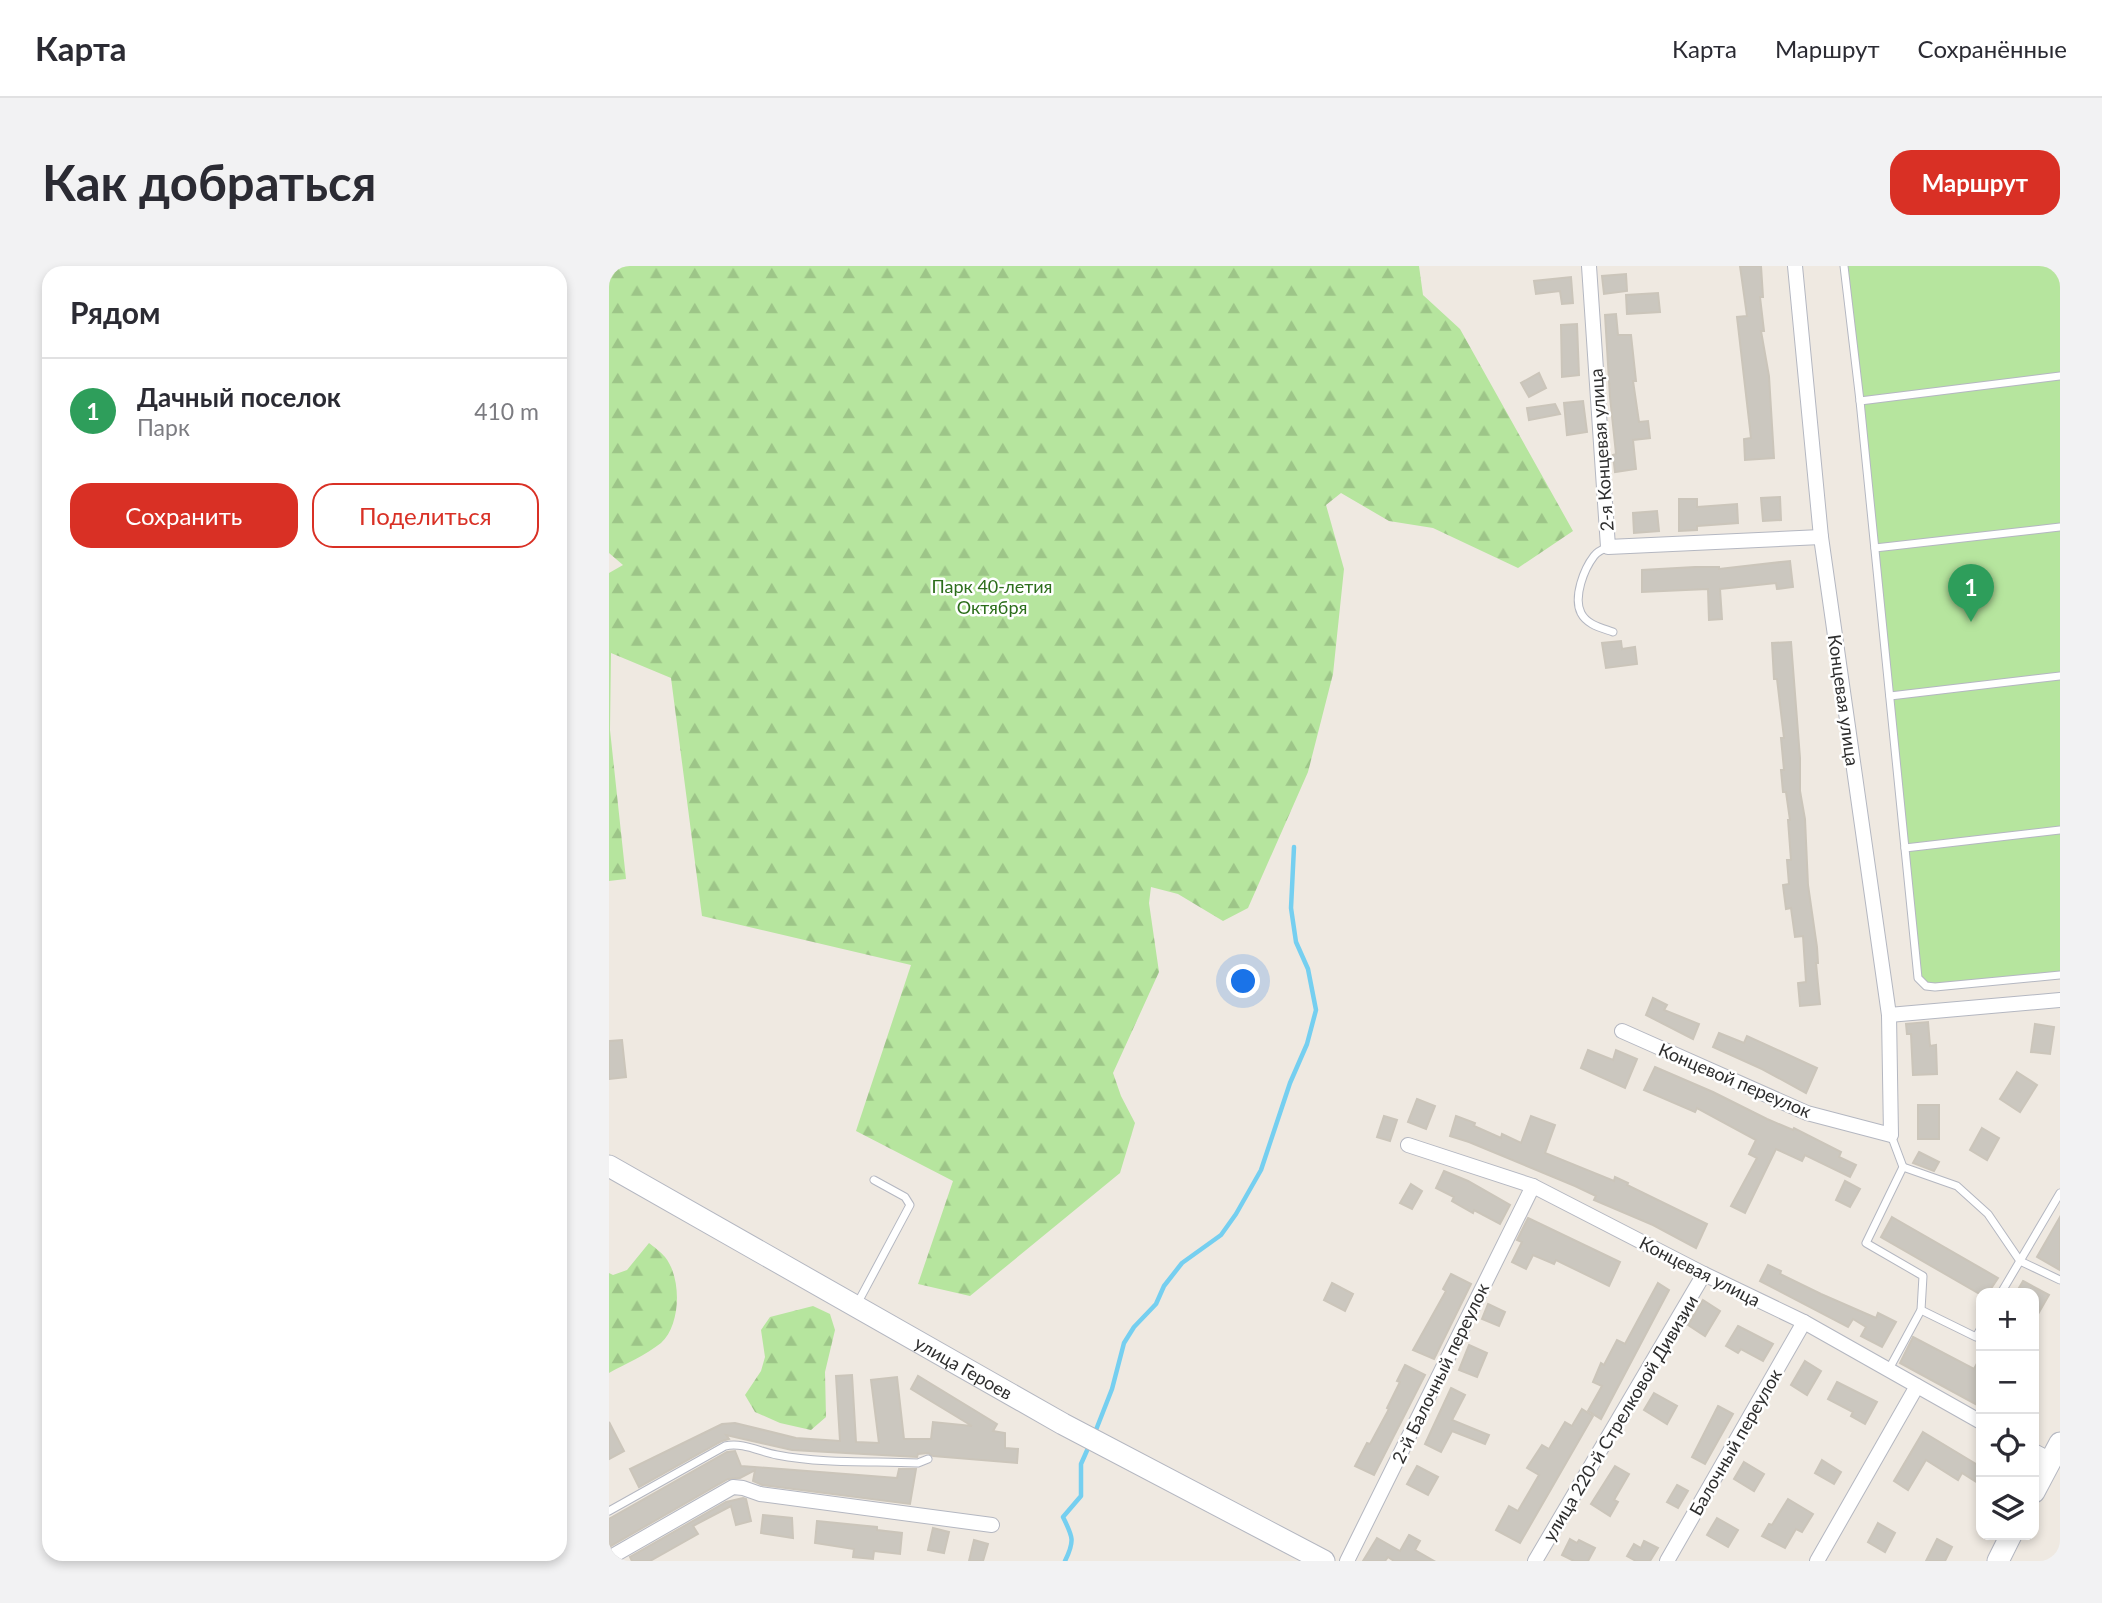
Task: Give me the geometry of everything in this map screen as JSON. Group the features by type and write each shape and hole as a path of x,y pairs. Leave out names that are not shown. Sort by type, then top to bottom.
{"street":[{"name":"2-я Концевая улица","path":"1589,266 1608,547 1821,537"},
{"name":"Концевая улица","path":"1795,266 1821,537 1889,1015 1891,1135"},
{"path":"1889,1015 2060,1000"},
{"name":"Концевой переулок","path":"1622,1031 1807,1113 1891,1135"},
{"name":"Концевая улица","path":"1408,1145 1533,1186 1804,1322 1976,1419"},
{"name":"улица Героев","path":"611,1172 1063,1423 1324,1561"},
{"name":"2-й Балочный переулок","path":"1347,1561 1533,1186"},
{"name":"улица 220-й Стрелковой Дивизии","path":"1535,1561 1704,1274"},
{"name":"Балочный переулок","path":"1667,1561 1804,1322"},
{"path":"1817,1561 1917,1386"},
{"path":"2039,1477 2048,1451"},
{"path":"609,1558 733,1487 759,1494 992,1525"},
{"path":"1998,1561 2008,1540"}],"lane":[{"path":"1844,266 1919,978 1926,986 1935,987 2060,975"},
{"path":"1860,401 2060,376"},
{"path":"1875,548 2060,527"},
{"path":"1608,547 1595,554 1581,585 1578,602 1581,613 1590,623 1613,632"},
{"path":"1890,696 2060,676"},
{"path":"1905,848 2060,830"},
{"path":"1889,1370 1920,1310 1923,1276 1866,1243 1903,1167 1891,1135"},
{"path":"1903,1167 1957,1186 1989,1214 2020,1261 2060,1280"},
{"path":"856,1306 909,1205 905,1198 874,1180"},
{"path":"2004,1288 2060,1193"},
{"path":"1920,1310 1976,1337"},
{"path":"609,1511 725,1446 735,1444 777,1455 825,1460 918,1463 928,1460"}],"green space":[{"name":"Парк 40-летия Октября","path":"609,266 1419,266 1423,295 1460,329 1573,531 1518,568 1433,528 1389,521 1341,493 1326,505 1344,569 1333,674 1308,772 1248,908 1223,921 1178,894 1151,887 1149,903 1159,972 1113,1073 1135,1123 1120,1173 970,1296 918,1284 953,1181 856,1131 911,965 702,916 671,678 611,653 610,730 626,879 609,881 609,573 623,565 609,553"},
{"path":"1844,266 2060,266 2060,975 1935,987 1918,978"},
{"path":"649,1243 671,1266 676,1289 676,1313 668,1335 661,1343 609,1373 609,1273 613,1275 627,1270"},
{"path":"813,1306 830,1314 835,1330 825,1372 826,1417 811,1430 780,1423 755,1412 745,1395 761,1371 765,1357 761,1330 770,1317"}],"building":[{"path":"1740,266 1761,266 1763,297 1760,297 1764,331 1761,331 1769,376 1774,458 1745,460 1744,439 1751,438 1737,317 1747,316"},
{"path":"1626,274 1627,291 1604,294 1602,276"},
{"path":"1571,277 1573,303 1562,304 1560,291 1536,294 1534,281"},
{"path":"1658,293 1660,312 1627,314 1626,295"},
{"path":"1616,314 1618,335 1631,335 1636,381 1633,381 1639,422 1648,421 1650,438 1633,440 1636,469 1615,472 1613,455 1616,454 1605,315"},
{"path":"1577,324 1579,375 1562,377 1561,325"},
{"path":"1539,373 1546,388 1529,397 1521,383"},
{"path":"1583,401 1587,432 1567,435 1564,403"},
{"path":"1555,404 1560,414 1529,420 1527,408"},
{"path":"1780,497 1781,520 1763,521 1761,498"},
{"path":"1679,499 1697,499 1697,507 1737,504 1738,523 1697,526 1697,530 1679,531"},
{"path":"1657,511 1659,531 1634,533 1633,513"},
{"path":"1790,561 1793,587 1777,589 1776,583 1720,589 1722,619 1709,620 1708,589 1642,592 1642,570 1695,567 1719,569"},
{"path":"1621,641 1622,649 1635,647 1637,664 1606,668 1602,643"},
{"path":"1791,642 1800,791 1805,819 1808,885 1817,947 1820,1004 1800,1006 1798,983 1806,982 1803,936 1795,937 1791,908 1786,909 1783,885 1789,884 1787,860 1791,860 1790,820 1786,792 1783,792 1781,738 1784,738 1777,679 1774,679 1772,643"},
{"path":"1653,998 1667,1005 1664,1010 1699,1024 1693,1039 1646,1015"},
{"path":"1928,1022 1930,1046 1936,1045 1937,1074 1913,1075 1911,1034 1907,1034 1906,1024"},
{"path":"2035,1024 2054,1027 2050,1054 2031,1052"},
{"path":"1719,1033 1744,1043 1747,1036 1817,1068 1806,1093 1713,1047"},
{"path":"622,1040 626,1077 609,1079 609,1041"},
{"path":"1588,1050 1613,1060 1616,1050 1637,1059 1625,1088 1581,1068"},
{"path":"1655,1067 1767,1119 1793,1130 1794,1128 1841,1152 1839,1157 1856,1165 1850,1177 1805,1155 1802,1161 1776,1149 1745,1213 1731,1206 1757,1158 1749,1154 1756,1140 1697,1108 1695,1112 1644,1090"},
{"path":"2017,1072 2037,1085 2020,1112 2000,1099"},
{"path":"1417,1099 1435,1106 1426,1129 1408,1122"},
{"path":"1918,1105 1939,1105 1939,1139 1918,1139"},
{"path":"1384,1116 1397,1120 1390,1141 1377,1137"},
{"path":"1456,1116 1501,1138 1502,1134 1521,1143 1531,1116 1555,1125 1545,1153 1614,1181 1615,1177 1707,1224 1696,1248 1653,1225 1594,1200 1596,1196 1575,1186 1450,1136"},
{"path":"1982,1128 1999,1138 1987,1160 1970,1150"},
{"path":"1919,1152 1939,1162 1934,1171 1913,1163"},
{"path":"1444,1171 1468,1181 1510,1205 1500,1224 1474,1210 1473,1213 1452,1201 1454,1197 1436,1188"},
{"path":"1845,1181 1860,1189 1850,1207 1836,1200"},
{"path":"1411,1184 1422,1191 1412,1209 1400,1203"},
{"path":"1892,1217 1998,1278 1991,1288 1976,1288 1976,1292 1881,1237"},
{"path":"2060,1217 2060,1270 2037,1257"},
{"path":"1528,1218 1620,1262 1609,1286 1556,1260 1554,1264 1533,1255 1526,1269 1512,1262 1522,1242 1517,1240"},
{"path":"1768,1265 1781,1271 1780,1274 1821,1294 1876,1318 1878,1313 1896,1322 1882,1347 1861,1336 1866,1327 1853,1319 1848,1327 1760,1281"},
{"path":"1451,1274 1471,1284 1434,1359 1413,1350 1446,1291 1443,1289"},
{"path":"2023,1281 2036,1288 2019,1288"},
{"path":"1332,1283 1353,1294 1345,1311 1324,1300"},
{"path":"1658,1283 1669,1290 1601,1419 1588,1411 1602,1386 1593,1382 1601,1363 1604,1365 1617,1340 1625,1344"},
{"path":"2039,1290 2049,1295 2039,1312"},
{"path":"1703,1300 1720,1311 1705,1336 1688,1325"},
{"path":"1488,1304 1505,1312 1499,1326 1482,1319"},
{"path":"1738,1326 1773,1344 1763,1361 1741,1349 1738,1353 1726,1346"},
{"path":"1913,1337 1974,1369 1976,1365 1976,1404 1900,1363"},
{"path":"1469,1345 1487,1353 1477,1377 1459,1370"},
{"path":"1805,1361 1821,1371 1807,1395 1791,1385"},
{"path":"1405,1365 1425,1375 1374,1475 1355,1466 1389,1409 1387,1408"},
{"path":"852,1375 856,1442 879,1443 871,1380 897,1377 904,1439 931,1439 933,1422 972,1426 911,1389 918,1376 997,1424 993,1431 1005,1433 1005,1448 1018,1449 1017,1463 933,1456 928,1453 918,1454 917,1457 792,1450 726,1435 729,1439 639,1487 630,1469 722,1424 735,1423 796,1438 840,1441 836,1376"},
{"path":"1837,1382 1877,1402 1865,1424 1851,1416 1853,1412 1828,1399"},
{"path":"1451,1388 1465,1395 1452,1420 1489,1435 1485,1444 1452,1431 1441,1452 1425,1444"},
{"path":"1654,1393 1677,1406 1667,1424 1644,1410"},
{"path":"1718,1406 1733,1414 1705,1464 1692,1457"},
{"path":"1582,1409 1593,1416 1520,1543 1496,1530 1509,1506 1518,1511 1539,1475 1527,1468 1542,1445 1549,1449 1565,1422 1572,1426"},
{"path":"609,1422 624,1451 609,1459"},
{"path":"1923,1432 1976,1464 1976,1482 1962,1473 1958,1480 1926,1460 1908,1490 1894,1481"},
{"path":"735,1451 741,1466 897,1478 899,1469 916,1469 910,1504 762,1485 753,1481 755,1470 740,1478 728,1479 609,1547 609,1519 727,1452"},
{"path":"1822,1460 1841,1472 1834,1484 1815,1473"},
{"path":"1744,1462 1764,1474 1754,1491 1734,1479"},
{"path":"1417,1466 1438,1477 1428,1495 1407,1484"},
{"path":"1615,1466 1629,1474 1614,1500 1618,1502 1610,1516 1591,1504"},
{"path":"1677,1485 1688,1491 1678,1508 1667,1502"},
{"path":"746,1499 751,1521 736,1525 731,1506 693,1526 698,1534 650,1561 632,1561 630,1557 726,1502"},
{"path":"1788,1499 1813,1514 1802,1532 1796,1529 1785,1548 1762,1536"},
{"path":"763,1515 792,1518 793,1538 761,1533"},
{"path":"1717,1518 1738,1530 1728,1547 1707,1535"},
{"path":"817,1521 877,1527 877,1530 902,1533 900,1554 874,1551 873,1559 853,1557 854,1549 815,1543"},
{"path":"1878,1523 1895,1533 1885,1552 1868,1542"},
{"path":"933,1528 949,1532 944,1553 928,1550"},
{"path":"1409,1535 1420,1541 1415,1550 1434,1561 1394,1561 1388,1557 1385,1561 1363,1561 1377,1538 1400,1551"},
{"path":"1570,1539 1577,1543 1579,1540 1595,1548 1588,1561 1574,1561 1562,1555"},
{"path":"1937,1539 1952,1547 1945,1561 1926,1561"},
{"path":"974,1540 988,1544 983,1561 969,1561"},
{"path":"1644,1541 1658,1548 1650,1561 1636,1561 1627,1556 1634,1544 1641,1548"}],"waterway":[{"path":"1094,1435 1112,1389 1124,1343 1134,1327 1156,1304 1164,1286 1182,1263 1221,1235 1261,1170 1290,1083 1307,1044 1316,1010 1308,969 1296,942 1291,908 1294,847"},
{"path":"1065,1561 1072,1539 1063,1517 1081,1496 1081,1464 1089,1446"}],"place":[{"name":"Дачный поселок","path":"1971,622"}]}
